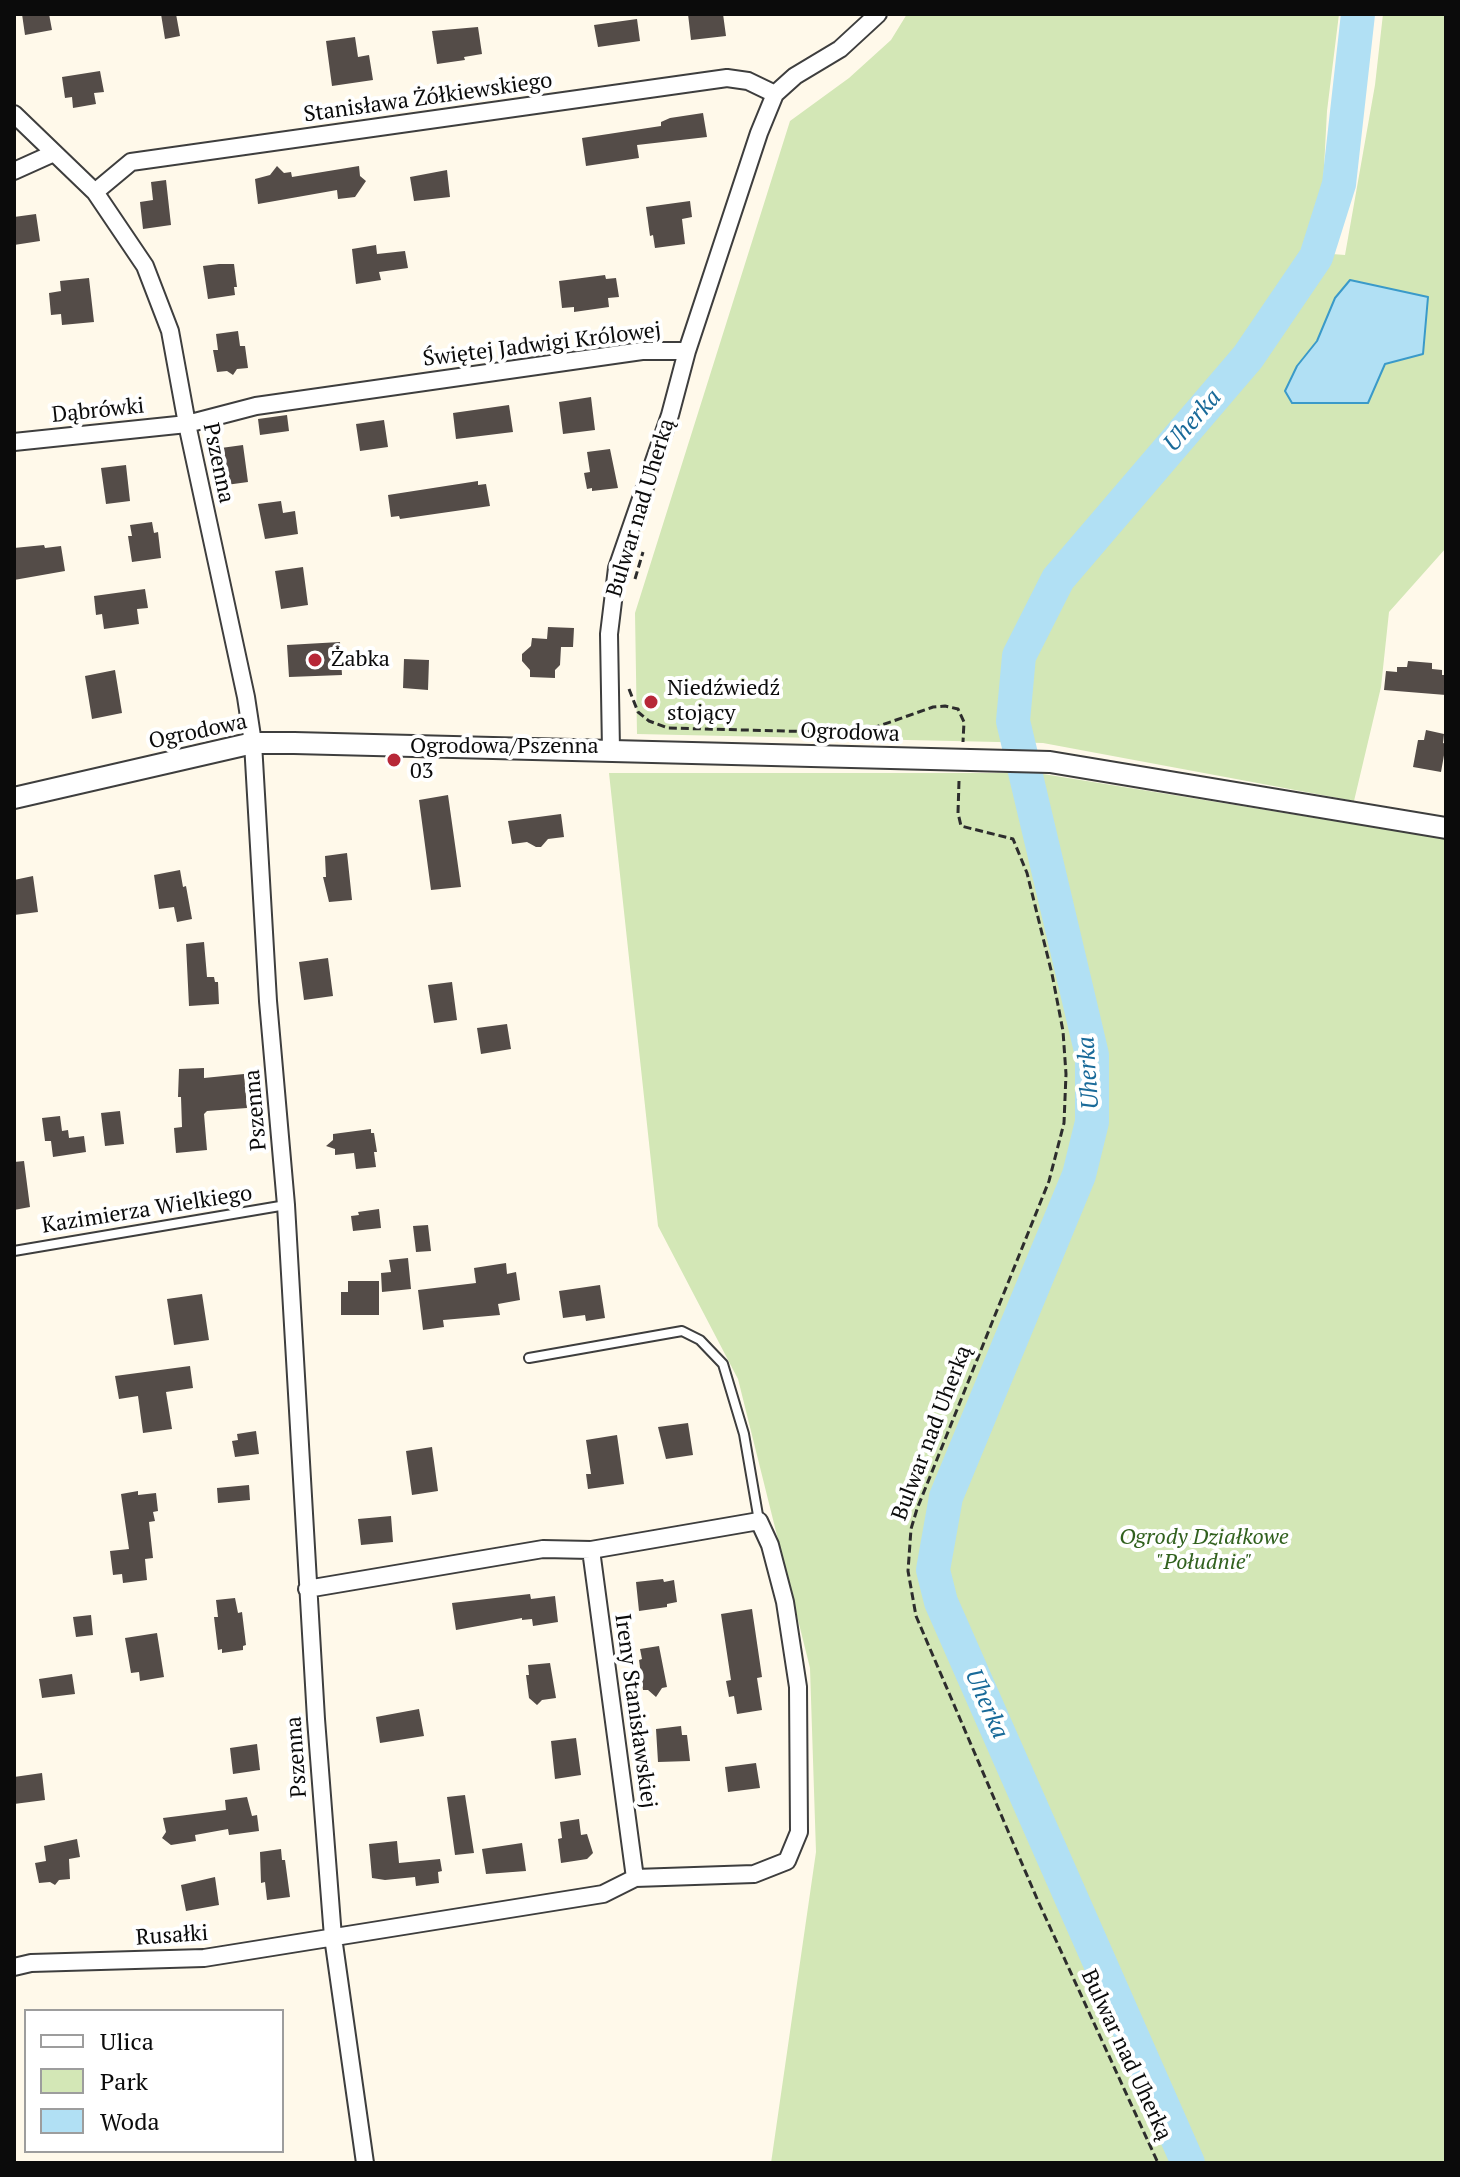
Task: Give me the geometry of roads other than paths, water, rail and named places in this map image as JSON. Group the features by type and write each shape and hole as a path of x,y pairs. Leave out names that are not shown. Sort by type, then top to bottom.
{"street":[{"path":"687,351 759,133 775,94 795,76 840,49 878,14"},
{"name":"Stanisława Żółkiewskiego","path":"95,192 131,162 727,78 748,81 775,94"},
{"name":"Pszenna","path":"14,114 95,192 145,266 170,331 246,697 253,743 268,1001 286,1205 307,1589 333,1937 365,2163"},
{"path":"14,171 54,153"},
{"name":"Świętej Jadwigi Królowej","path":"187,424 256,406 642,351 687,351 670,415 622,551 614,586 609,634 611,750"},
{"name":"Dąbrówki","path":"14,442 187,424"},
{"name":"Ogrodowa","path":"14,798 253,743 611,750 1050,762 1446,828"},
{"path":"307,1589 543,1549 591,1550 759,1521 770,1545 785,1602 798,1687 799,1832 787,1861 754,1874 635,1878"},
{"name":"Ireny Stanisławskiej","path":"591,1550 635,1878"},
{"name":"Rusałki","path":"14,1967 31,1963 204,1958 603,1894 635,1878"},
{"path":"14,1956 31,1963"}],"lane":[{"name":"Kazimierza Wielkiego","path":"14,1251 286,1205"},
{"path":"529,1358 682,1331 700,1340 723,1364 744,1434 759,1521"}],"water":[{"path":"1350,280 1428,297 1423,354 1385,364 1368,403 1292,403 1285,391 1297,366 1317,341 1335,298"}],"waterway":[{"name":"Uherka","path":"1188,2163 941,1602 933,1570 946,1497 1079,1175 1092,1122 1092,1055 1013,721 1019,656 1058,579 1248,357 1316,257 1339,184 1358,14"}],"place":[{"name":"Żabka","path":"315,660"},
{"name":"Niedźwiedź stojący","path":"651,702"},
{"name":"Ogrodowa/Pszenna 03","path":"394,760"}],"park label":[{"name":"Ogrody Działkowe \"Południe\"","path":"1204,1550"}]}
